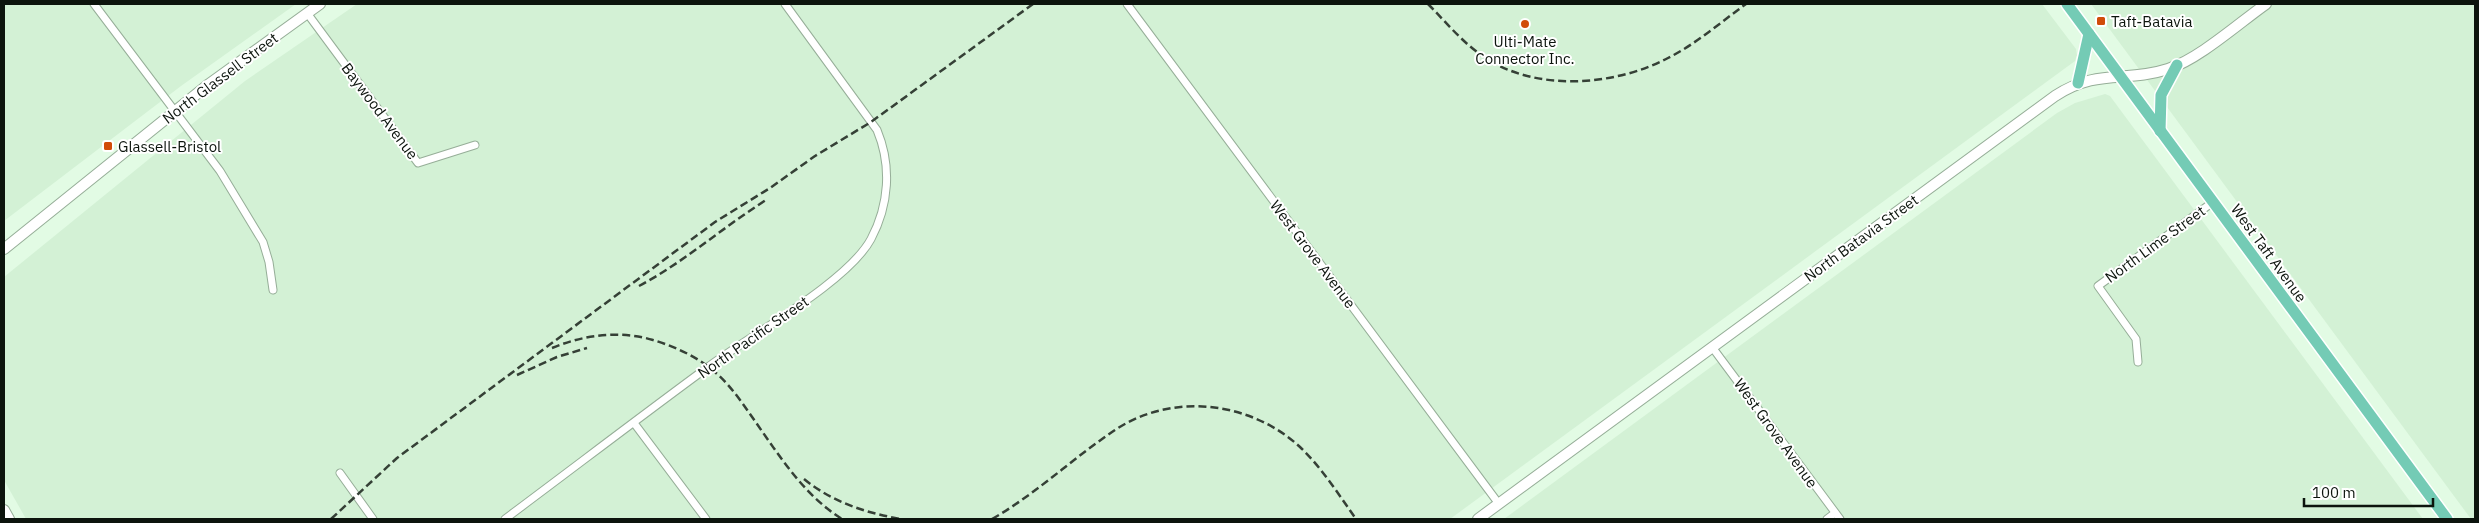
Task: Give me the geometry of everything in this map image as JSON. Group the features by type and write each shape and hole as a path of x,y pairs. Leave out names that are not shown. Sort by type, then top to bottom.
{"main road":[{"name":"North Glassell Street","path":"4,250 174,112 320,4"},
{"name":"West Taft Avenue","path":"2067,4 2447,519"},
{"name":"North Batavia Street","path":"1478,519 2031,112 2078,83 2093,78 2154,73 2177,66 2266,4"},
{"path":"2078,83 2089,34"},
{"path":"2160,131 2161,95 2177,66"},
{"path":"4,510 9,519"}],"street":[{"path":"94,4 220,171 263,242 269,262 273,290"},
{"name":"North Pacific Street","path":"504,519 708,367 824,287 850,264 870,241 887,192 885,150 877,130 785,4"},
{"name":"West Grove Avenue","path":"1127,4 1499,504"},
{"name":"Baywood Avenue","path":"306,13 418,163 475,145"},
{"name":"North Lime Street","path":"2138,362 2136,339 2098,286 2213,202"},
{"name":"West Grove Avenue","path":"1712,347 1837,516"},
{"path":"634,423 706,519"},
{"path":"340,473 373,519"},
{"path":"1827,519 1837,516"}],"shaded area":[{"path":"4,4 296,4 181,86 4,221"},
{"path":"357,4 2042,4 2076,49 2077,55 2075,61 1450,519 26,519 4,480 4,277 245,81"},
{"path":"2091,4 2475,4 2475,519 2471,519"},
{"path":"2105,94 2110,96 2423,519 1504,519 2057,113 2075,103"}],"railway":[{"path":"331,519 397,458 715,222 770,188 815,156 871,122 1033,4"},
{"path":"1428,4 1464,41 1489,60 1509,70 1531,77 1555,81 1602,79 1648,67 1668,58 1698,40 1746,4"},
{"path":"639,286 656,277 766,200"},
{"path":"552,348 589,337 628,335 653,340 694,357 726,382 802,485 842,519"},
{"path":"517,375 557,357 587,348"},
{"path":"992,519 1024,498 1115,430 1137,418 1161,410 1185,407 1210,407 1235,411 1258,420 1280,432 1300,447 1316,464 1356,519"},
{"path":"804,479 826,494 862,510 901,519"}],"place":[{"name":"Taft-Batavia","path":"2101,21"},
{"name":"Ulti-Mate Connector Inc.","path":"1525,24"},
{"name":"Glassell-Bristol","path":"108,146"}]}
